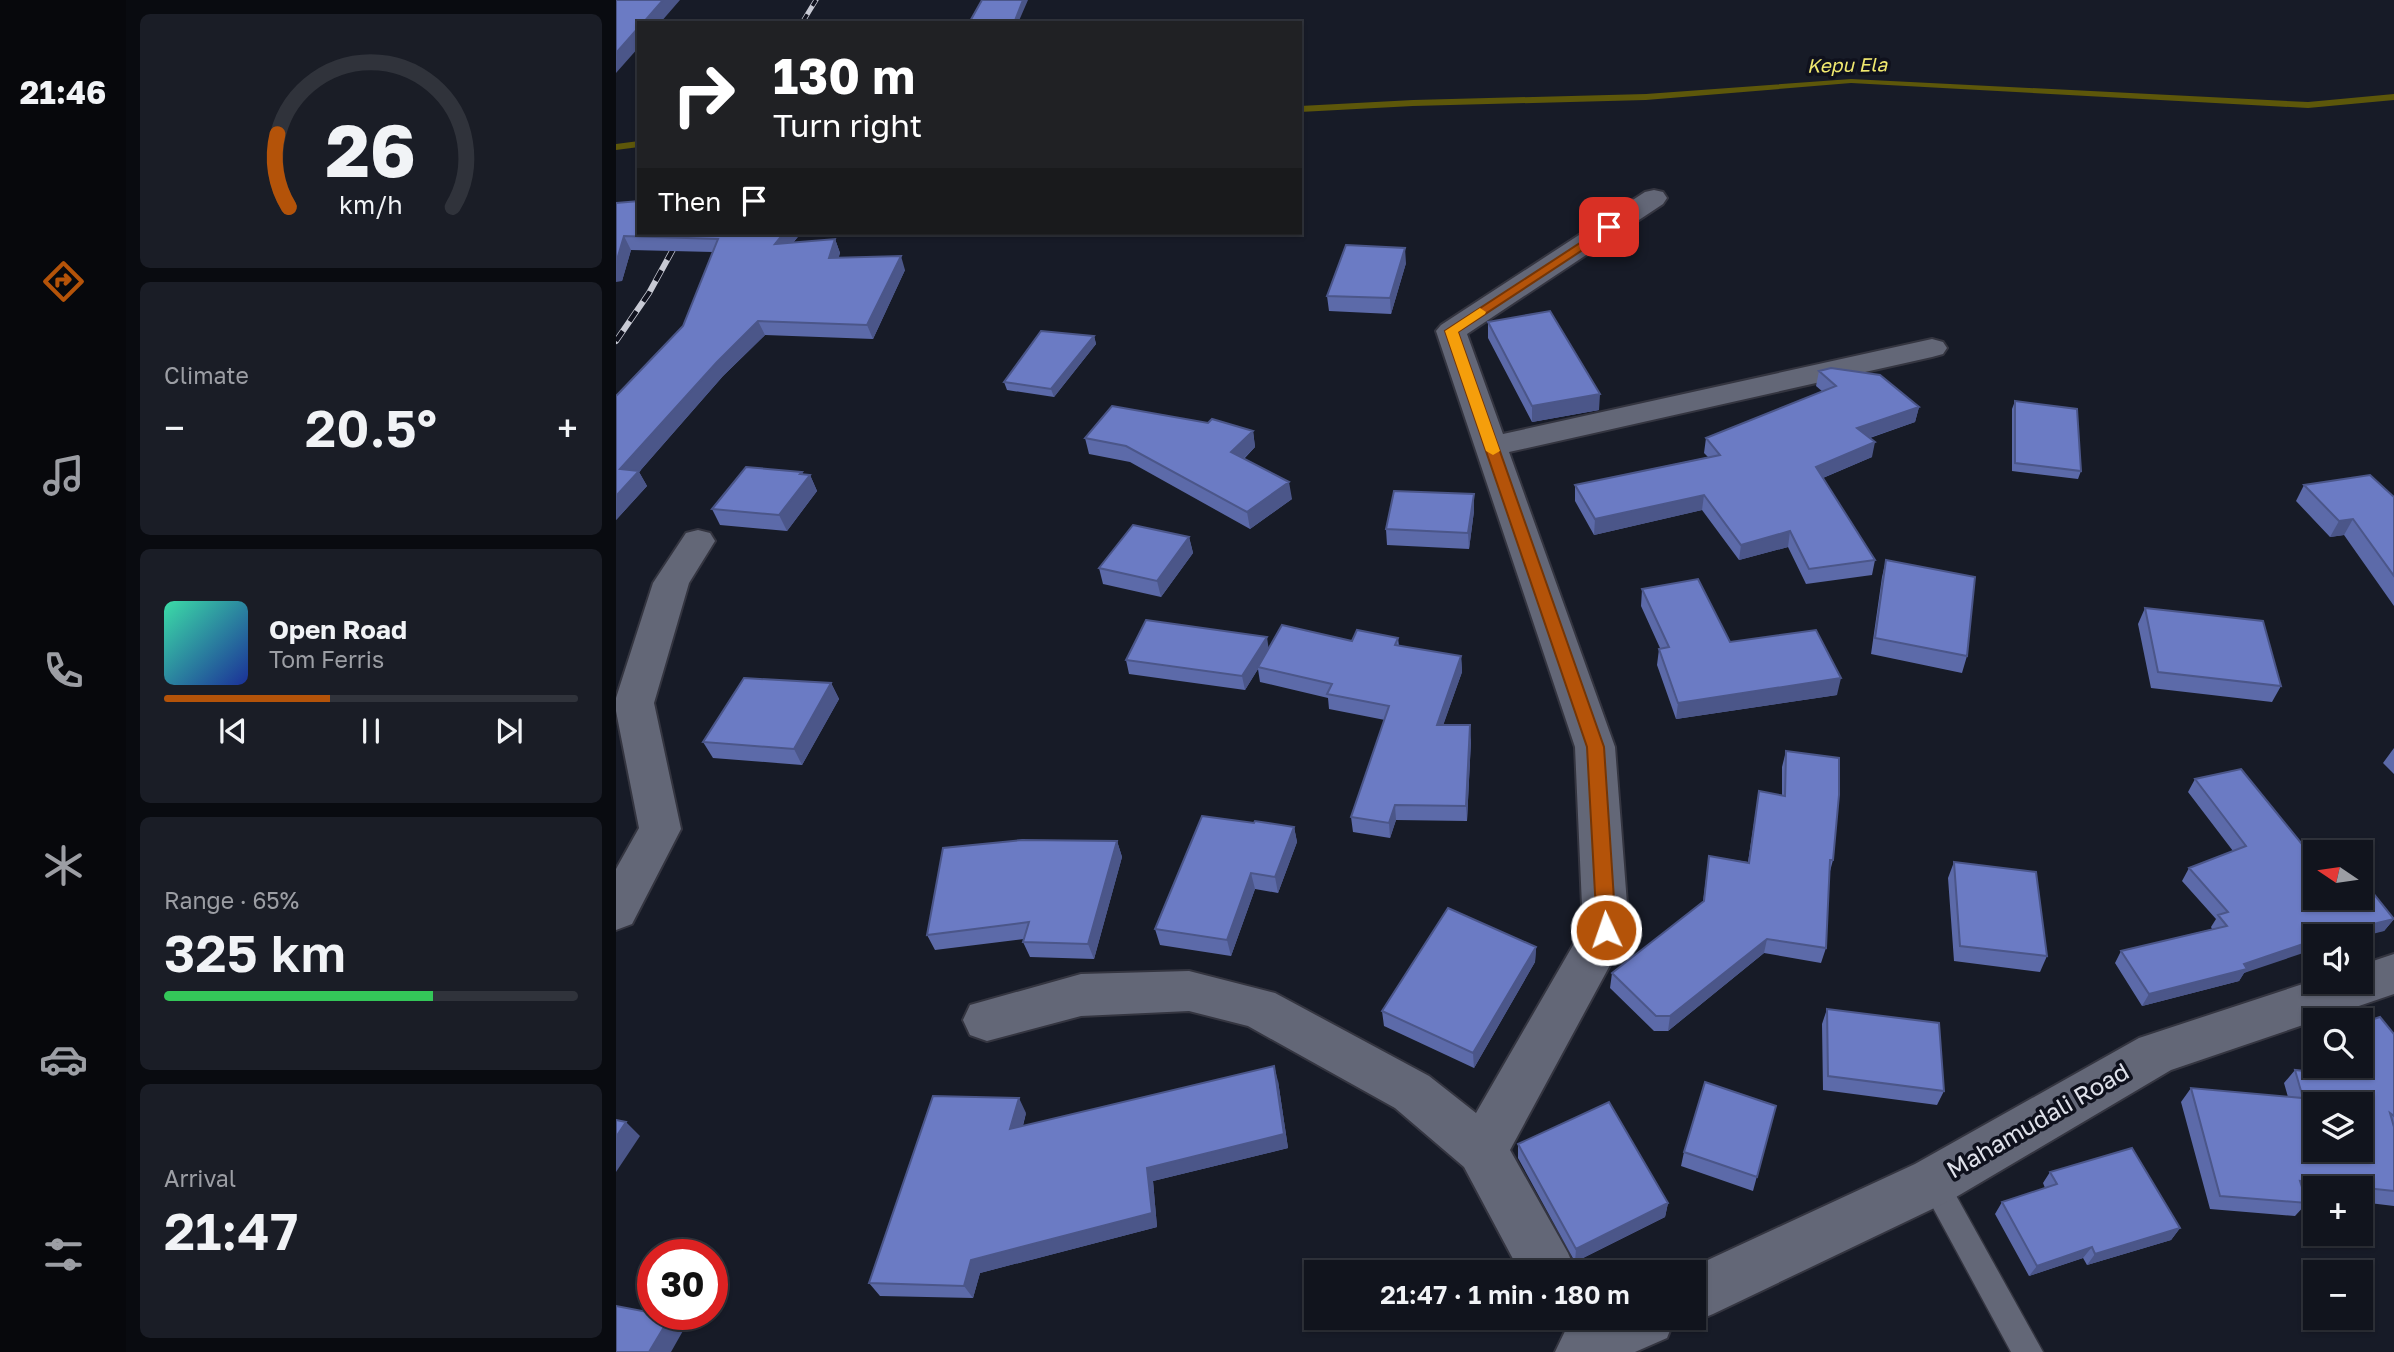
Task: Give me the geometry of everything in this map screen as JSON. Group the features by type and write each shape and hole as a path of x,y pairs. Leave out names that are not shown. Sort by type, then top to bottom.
{"street":[{"path":"1482,1150 1606,930 1595,747 1451,331 1654,198"},
{"path":"1491,446 1932,348"},
{"path":"616,911 660,830 634,703 671,583 698,541"},
{"name":"Mahamudali Road","path":"1706,1289 1933,1182 2156,1053 2394,975"},
{"path":"987,1020 1081,995 1189,991 1258,1008 1412,1092 1482,1150 1542,1260"},
{"path":"1582,1338 1608,1330"}],"lane":[{"path":"1933,1182 2028,1352"}],"building":[{"path":"616,0 663,0 645,21 637,21 637,29 616,53"},
{"path":"982,0 1023,0 1015,21 970,21"},
{"path":"637,201 637,235 782,235 775,244 835,239 829,258 901,256 867,325 758,321 620,469 639,471 616,496 616,396 683,326 718,239 624,236 616,263 616,203"},
{"path":"1346,245 1405,248 1390,298 1327,296"},
{"path":"1550,311 1600,394 1532,406 1488,322"},
{"path":"1041,331 1094,336 1051,389 1004,382"},
{"path":"1831,368 1880,375 1919,407 1857,428 1875,442 1816,467 1875,560 1809,569 1790,531 1741,545 1704,495 1595,519 1575,485 1720,455 1706,438 1836,386 1819,371"},
{"path":"2015,401 2077,409 2081,471 2015,463"},
{"path":"1112,406 1208,423 1212,419 1253,431 1231,452 1289,482 1247,512 1126,446 1085,438"},
{"path":"746,467 810,475 779,515 712,509"},
{"path":"2370,475 2394,497 2394,576 2353,519 2339,521 2304,485"},
{"path":"1394,491 1474,494 1468,533 1386,529"},
{"path":"1133,525 1189,537 1157,581 1099,568"},
{"path":"1886,560 1975,577 1967,656 1875,638"},
{"path":"1698,579 1730,642 1816,630 1841,678 1678,703 1659,649 1669,647 1642,589"},
{"path":"2145,608 2263,621 2281,686 2158,672"},
{"path":"1146,620 1267,637 1242,676 1126,660"},
{"path":"1282,625 1352,641 1357,630 1398,638 1395,645 1461,656 1437,725 1470,725 1466,806 1395,805 1389,823 1351,817 1389,706 1327,694 1332,684 1258,667"},
{"path":"744,678 831,683 794,749 703,742"},
{"path":"1786,751 1839,758 1839,795 1833,860 1830,860 1826,948 1767,939 1670,1016 1656,1016 1612,973 1704,901 1709,856 1749,863 1759,791 1785,796"},
{"path":"2241,769 2303,845 2303,910 2373,910 2373,893 2394,919 2373,924 2303,924 2303,944 2244,964 2247,969 2149,994 2121,951 2227,926 2218,915 2228,912 2189,868 2246,846 2195,779"},
{"path":"1202,816 1294,827 1275,877 1251,873 1227,940 1155,929"},
{"path":"1022,840 1117,841 1088,944 1023,942 1029,922 927,935 943,848"},
{"path":"1954,862 2036,872 2047,956 1960,946"},
{"path":"1448,908 1536,947 1473,1053 1382,1011"},
{"path":"1827,1009 1939,1023 1944,1091 1828,1076"},
{"path":"2380,1017 2394,1034 2394,1116 2390,1113 2394,1127 2394,1191 2373,1189 2373,1176 2303,1176 2303,1181 2300,1181 2303,1203 2220,1196 2191,1088 2303,1098 2295,1070 2303,1071 2303,1078 2373,1078 2373,1019"},
{"path":"1274,1066 1284,1134 1147,1168 1152,1213 971,1260 964,1286 869,1283 933,1096 1019,1098 1010,1129"},
{"path":"1705,1082 1776,1106 1757,1177 1684,1152"},
{"path":"1609,1102 1668,1203 1576,1249 1518,1144"},
{"path":"616,1120 626,1122 616,1137"},
{"path":"2132,1148 2180,1228 2095,1254 2092,1247 2037,1266 2002,1202 2057,1184 2050,1172"},
{"path":"616,1306 637,1310 637,1330 662,1330 649,1352 616,1352"}],"waterway":[{"name":"Kepu Ela","path":"1302,109 1646,97 1851,81 2308,105 2394,97"},
{"name":"Kepu Ela","path":"616,147 637,144"}],"railway":[{"path":"803,21 816,0"},
{"path":"616,341 649,293 681,235"}],"slow traffic":[{"path":"1480,312 1451,331 1493,451"}],"route":[{"path":"1606,930 1595,747 1451,331 1609,227"}]}
